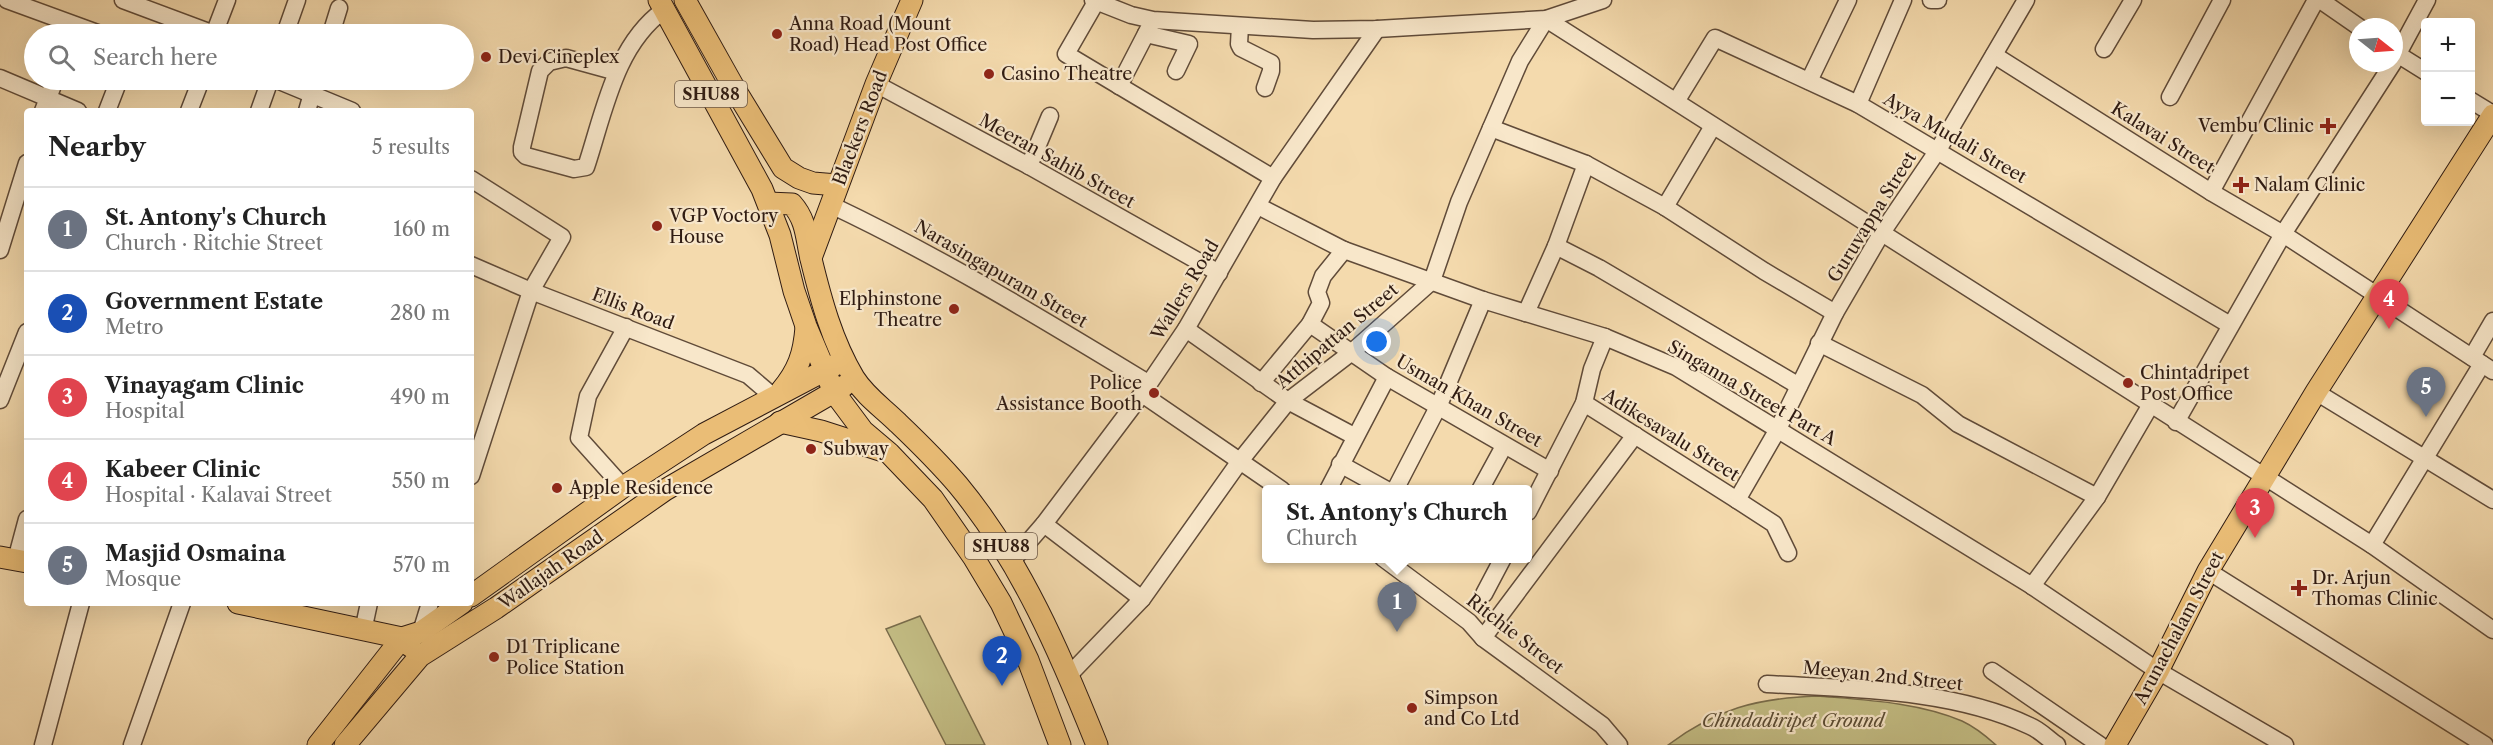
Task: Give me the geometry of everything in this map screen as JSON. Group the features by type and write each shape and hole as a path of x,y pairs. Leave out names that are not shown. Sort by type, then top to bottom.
{"main road":[{"name":"SHU88","path":"685,0 783,168"},
{"name":"Blackers Road","path":"811,258 876,84 912,0"},
{"name":"SHU88","path":"662,5 765,196 780,235 794,291 806,326 834,392 863,431 889,453 933,499 974,558 1001,603 1028,660 1060,745"},
{"name":"Arunachalam Street","path":"2115,745 2158,671 2208,571 2316,392 2493,115"},
{"path":"811,258 802,216 792,204 765,196 783,168 834,195"},
{"name":"SHU88","path":"811,258 833,337 855,379 869,397 898,423 958,485 1012,561 1069,675 1097,745"},
{"path":"775,398 795,375 805,345 806,326"},
{"name":"Wallajah Road","path":"474,594 624,487 704,434 826,371 844,359"},
{"name":"Wallajah Road","path":"345,745 420,656 496,608 664,490 855,379"},
{"path":"780,422 821,431 889,453"},
{"path":"251,606 363,632 411,635"},
{"path":"318,745 411,635 457,606"},
{"path":"411,635 420,656"}],"street":[{"path":"7,0 60,24"},
{"path":"123,0 187,24"},
{"path":"218,24 227,0"},
{"path":"289,24 297,0"},
{"path":"1149,27 1377,29 1546,19 1604,0"},
{"path":"1809,81 1848,0"},
{"path":"1858,104 1903,0"},
{"path":"1931,0 1938,0"},
{"name":"Guruvappa Street","path":"1737,500 1778,429 1835,313 1881,234 1938,150 2026,0"},
{"path":"2104,48 2133,0"},
{"path":"2170,97 2222,0"},
{"path":"2211,192 2318,0 2349,20"},
{"path":"2403,44 2427,0"},
{"path":"1176,71 1189,44 1149,27 1131,15 1095,1 1065,54 1273,178"},
{"path":"617,72 566,58 549,62 540,71 522,152 526,156 574,169 586,167 617,72 638,34 662,5"},
{"path":"334,24 339,8"},
{"path":"1546,19 1677,100 1713,126 1881,234 2372,545 2493,630"},
{"name":"Atthipattan Street","path":"1069,675 1142,598 1240,461 1288,401 1352,352 1432,281 1459,202 1520,61 1546,19"},
{"path":"1240,26 1239,44 1241,48 1270,63 1271,71 1265,88"},
{"path":"1119,86 1149,27"},
{"name":"Wallers Road","path":"1012,561 1044,524 1186,329 1273,178 1377,29"},
{"name":"Ayya Mudali Street","path":"1677,100 1715,38 1858,104 2230,325"},
{"name":"Kalavai Street","path":"1994,55 2211,192 2283,234 2482,364"},
{"path":"2403,62 2421,70"},
{"path":"2176,422 2283,234 2386,72"},
{"path":"0,78 45,105 62,108"},
{"name":"Meeran Sahib Street","path":"876,84 1029,166 1219,273"},
{"path":"45,105 51,90"},
{"path":"108,108 115,90"},
{"path":"190,108 197,90"},
{"path":"260,108 266,90"},
{"path":"312,95 344,108"},
{"path":"2475,103 2493,115"},
{"path":"1029,166 1050,116"},
{"path":"1665,207 1713,126"},
{"path":"1491,128 1586,164 1665,207 1764,271 1835,313"},
{"path":"1526,313 1556,246 1586,164"},
{"path":"0,250 24,173"},
{"path":"474,181 562,237 531,291 474,467"},
{"name":"Narasingapuram Street","path":"834,195 891,233 1036,315 1145,388"},
{"name":"Singanna Street Part A","path":"1258,206 1344,250 1483,300 1605,337 1676,367 2032,586 2158,671 2285,745"},
{"path":"1556,246 1599,268 1799,386"},
{"path":"1261,383 1310,324 1321,303 1317,292 1323,276 1344,250"},
{"name":"Ellis Road","path":"474,266 531,291 748,375 775,398"},
{"path":"1397,485 1440,405 1483,300"},
{"path":"2372,545 2427,458 2482,364 2493,321"},
{"name":"Usman Khan Street","path":"1310,324 1387,377 1440,405 1504,446 1550,471"},
{"path":"624,487 579,438 588,396 626,327"},
{"path":"1186,329 1288,401 1354,436"},
{"path":"1532,503 1584,403 1592,369 1605,337"},
{"path":"0,400 24,340"},
{"path":"1819,343 1922,395 1958,424 2097,496"},
{"path":"1330,485 1387,377"},
{"path":"1145,388 1240,461 1276,485"},
{"path":"2316,392 2493,500"},
{"name":"Adikesavalu Street","path":"1584,403 1774,524 1788,553"},
{"path":"2032,586 2097,496 2150,406"},
{"path":"1483,638 1635,435"},
{"path":"1481,485 1504,446"},
{"path":"1340,464 1379,485"},
{"path":"1044,524 1142,598"},
{"path":"9,561 24,526"},
{"name":"Ritchie Street","path":"1390,563 1469,622 1483,638 1602,725 1618,745"},
{"path":"1484,594 1500,563"},
{"path":"2208,571 2485,745"},
{"path":"43,745 80,606"},
{"path":"132,745 181,606"},
{"path":"363,632 368,606"},
{"path":"411,635 428,606"},
{"path":"1992,671 2100,745"},
{"name":"Meeyan 2nd Street","path":"1767,684 1862,690 1959,701 2032,726 2057,745"}],"green space":[{"path":"920,616 985,745 946,745 886,629"},
{"name":"Chindadiripet Ground","path":"1817,696 1891,703 1928,710 1967,723 1996,745 1668,745 1703,722 1738,708 1775,699"}],"place":[{"name":"Anna Road (Mount Road) Head Post Office","path":"777,34"},
{"name":"Devi Cineplex","path":"486,57"},
{"name":"Casino Theatre","path":"989,74"},
{"name":"Vembu Clinic","path":"2328,126"},
{"name":"Nalam Clinic","path":"2241,185"},
{"name":"VGP Voctory House","path":"657,226"},
{"name":"Elphinstone Theatre","path":"954,309"},
{"name":"Kabeer Clinic","path":"2389,329"},
{"name":"Chintadripet Post Office","path":"2128,383"},
{"name":"Police Assistance Booth","path":"1154,393"},
{"name":"Masjid Osmaina","path":"2426,417"},
{"name":"Subway","path":"811,449"},
{"name":"Apple Residence","path":"557,488"},
{"name":"Vinayagam Clinic","path":"2255,538"},
{"name":"Dr. Arjun Thomas Clinic","path":"2299,588"},
{"name":"St. Antony's Church","path":"1397,632"},
{"name":"D1 Triplicane Police Station","path":"494,657"},
{"name":"Government Estate","path":"1002,686"},
{"name":"Simpson and Co Ltd","path":"1412,708"}]}
